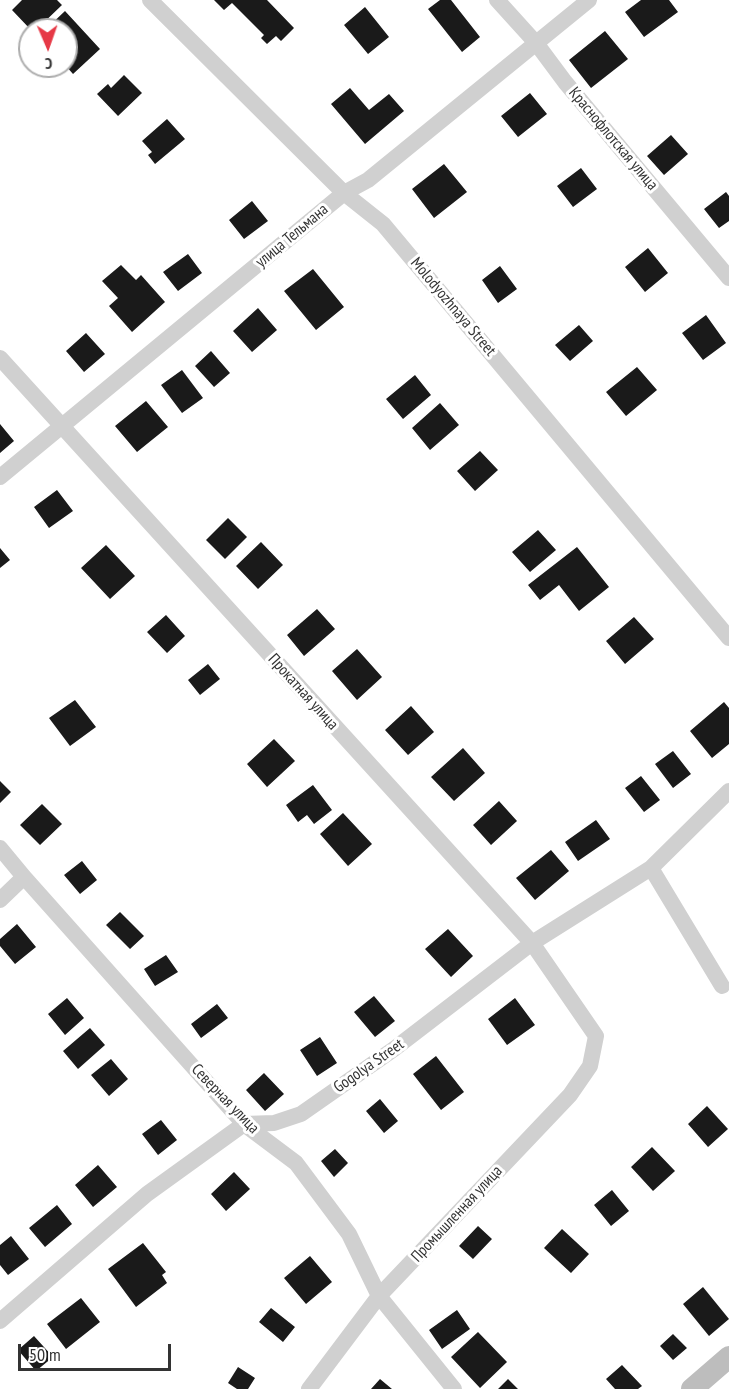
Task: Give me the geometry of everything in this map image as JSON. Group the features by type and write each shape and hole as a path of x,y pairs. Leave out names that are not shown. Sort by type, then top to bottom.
{"street":[{"name":"Molodyozhnaya Street","path":"150,0 344,193 383,224 729,638"},
{"name":"Краснофлотская улица","path":"497,0 536,43 573,91 729,278"},
{"name":"улица Тельмана","path":"0,477 344,193 368,180 589,0"},
{"name":"Прокатная улица","path":"0,358 532,943 596,1035"},
{"name":"Gogolya Street","path":"244,1124 274,1123 301,1114 394,1049 532,943 651,868 729,791"},
{"name":"Северная улица","path":"0,848 24,878 244,1124 296,1163 349,1234 379,1296 454,1389"},
{"path":"651,868 722,986"},
{"path":"0,900 24,878"},
{"name":"Промышленная улица","path":"309,1389 379,1296 570,1095 590,1066 596,1035"},
{"path":"0,1321 147,1194 244,1124"},
{"path":"692,1389 729,1357"}],"building":[{"path":"22,0 57,0 62,5 48,18 20,18 12,10"},
{"path":"214,0 267,0 294,28 281,41 276,36 267,44 261,38 264,35 232,3 224,10"},
{"path":"440,0 451,0 480,37 462,52 428,9"},
{"path":"641,0 669,0 678,12 644,37 625,12"},
{"path":"365,7 389,37 368,54 344,25"},
{"path":"65,11 71,18 58,18"},
{"path":"78,25 100,49 78,69"},
{"path":"605,31 628,59 591,88 569,60"},
{"path":"124,75 142,93 118,116 97,94 108,84 111,88"},
{"path":"350,88 369,110 389,94 404,111 365,144 331,104"},
{"path":"530,93 547,114 518,137 501,116"},
{"path":"167,119 185,139 155,164 148,155 152,152 142,141"},
{"path":"671,135 688,154 664,175 647,156"},
{"path":"444,164 467,192 434,218 412,189"},
{"path":"581,168 597,189 573,207 557,186"},
{"path":"726,192 729,196 729,221 719,228 704,209"},
{"path":"252,201 268,221 244,239 229,220"},
{"path":"648,248 668,273 645,292 625,267"},
{"path":"188,254 202,273 178,291 163,272"},
{"path":"121,265 136,280 141,275 165,302 132,332 109,306 118,298 102,281"},
{"path":"500,266 517,289 498,303 482,280"},
{"path":"313,269 344,307 316,330 284,291"},
{"path":"258,308 277,330 252,352 233,331"},
{"path":"706,315 726,343 703,360 682,333"},
{"path":"579,325 593,341 570,361 555,345"},
{"path":"86,333 105,354 84,372 66,351"},
{"path":"211,351 230,373 214,387 195,366"},
{"path":"637,367 657,390 626,416 606,392"},
{"path":"182,370 203,398 182,413 161,385"},
{"path":"415,375 431,395 403,419 386,399"},
{"path":"146,401 168,427 137,452 115,426"},
{"path":"440,403 459,425 430,450 412,428"},
{"path":"0,424 14,441 0,453"},
{"path":"480,451 498,470 475,491 457,471"},
{"path":"57,490 73,511 49,528 34,507"},
{"path":"228,518 247,537 225,559 206,540"},
{"path":"538,530 556,550 530,572 512,552"},
{"path":"261,542 283,565 258,589 236,566"},
{"path":"106,545 135,576 110,599 81,568"},
{"path":"577,547 609,587 579,611 559,585 540,600 528,585"},
{"path":"0,548 10,560 0,568"},
{"path":"317,609 335,629 304,656 287,635"},
{"path":"166,615 185,636 167,653 147,632"},
{"path":"634,617 654,639 625,664 606,641"},
{"path":"357,649 382,677 357,700 332,671"},
{"path":"208,664 220,679 200,695 188,680"},
{"path":"75,700 96,727 70,746 49,718"},
{"path":"724,702 729,708 729,744 712,758 690,731"},
{"path":"411,706 434,732 408,755 385,730"},
{"path":"274,739 295,761 267,787 247,764"},
{"path":"463,748 485,773 454,801 431,777"},
{"path":"673,751 691,774 673,788 655,764"},
{"path":"641,776 660,800 644,812 625,788"},
{"path":"0,781 11,792 0,803"},
{"path":"313,785 332,810 314,824 307,815 298,822 286,805"},
{"path":"499,801 517,821 491,845 473,825"},
{"path":"42,804 62,824 40,845 20,825"},
{"path":"343,813 372,844 348,866 320,834"},
{"path":"596,820 610,839 578,861 565,842"},
{"path":"551,850 569,871 535,900 516,878"},
{"path":"82,861 97,880 80,894 64,875"},
{"path":"120,912 144,936 130,949 106,925"},
{"path":"17,924 36,947 15,964 0,946 0,939"},
{"path":"448,929 473,956 451,977 425,949"},
{"path":"166,955 178,972 155,986 144,969"},
{"path":"374,996 395,1021 375,1037 354,1012"},
{"path":"67,998 84,1018 65,1035 48,1014"},
{"path":"515,998 535,1025 507,1045 488,1019"},
{"path":"217,1004 228,1018 201,1038 191,1024"},
{"path":"90,1028 105,1045 78,1069 63,1051"},
{"path":"320,1037 337,1063 317,1076 300,1050"},
{"path":"436,1056 464,1092 441,1110 413,1074"},
{"path":"111,1059 128,1079 109,1096 91,1075"},
{"path":"264,1073 284,1094 265,1111 246,1090"},
{"path":"380,1099 398,1121 384,1133 366,1111"},
{"path":"707,1106 728,1129 708,1147 688,1124"},
{"path":"161,1120 177,1140 158,1155 142,1134"},
{"path":"652,1147 675,1171 653,1191 631,1167"},
{"path":"335,1149 348,1163 334,1177 321,1161"},
{"path":"98,1165 117,1187 93,1207 75,1185"},
{"path":"234,1172 250,1189 226,1211 211,1194"},
{"path":"612,1190 629,1211 611,1226 594,1205"},
{"path":"57,1205 72,1224 45,1247 29,1228"},
{"path":"478,1226 492,1239 473,1259 459,1246"},
{"path":"562,1229 589,1254 571,1273 544,1248"},
{"path":"11,1236 29,1259 8,1275 0,1265 0,1245"},
{"path":"143,1243 166,1272 162,1275 167,1283 136,1307 108,1269"},
{"path":"310,1256 332,1282 306,1304 284,1278"},
{"path":"703,1287 729,1319 709,1336 683,1304"},
{"path":"81,1298 100,1322 66,1349 47,1324"},
{"path":"271,1308 295,1327 283,1342 259,1322"},
{"path":"457,1310 470,1329 442,1349 429,1330"},
{"path":"478,1332 507,1362 480,1388 451,1357"},
{"path":"673,1334 687,1348 673,1360 660,1346"},
{"path":"34,1336 53,1357 36,1371 18,1350"},
{"path":"622,1365 642,1386 638,1389 615,1389 606,1379"},
{"path":"238,1367 255,1378 248,1389 237,1389 228,1383"},
{"path":"380,1379 392,1389 371,1389"},
{"path":"508,1379 518,1389 498,1389"}]}
